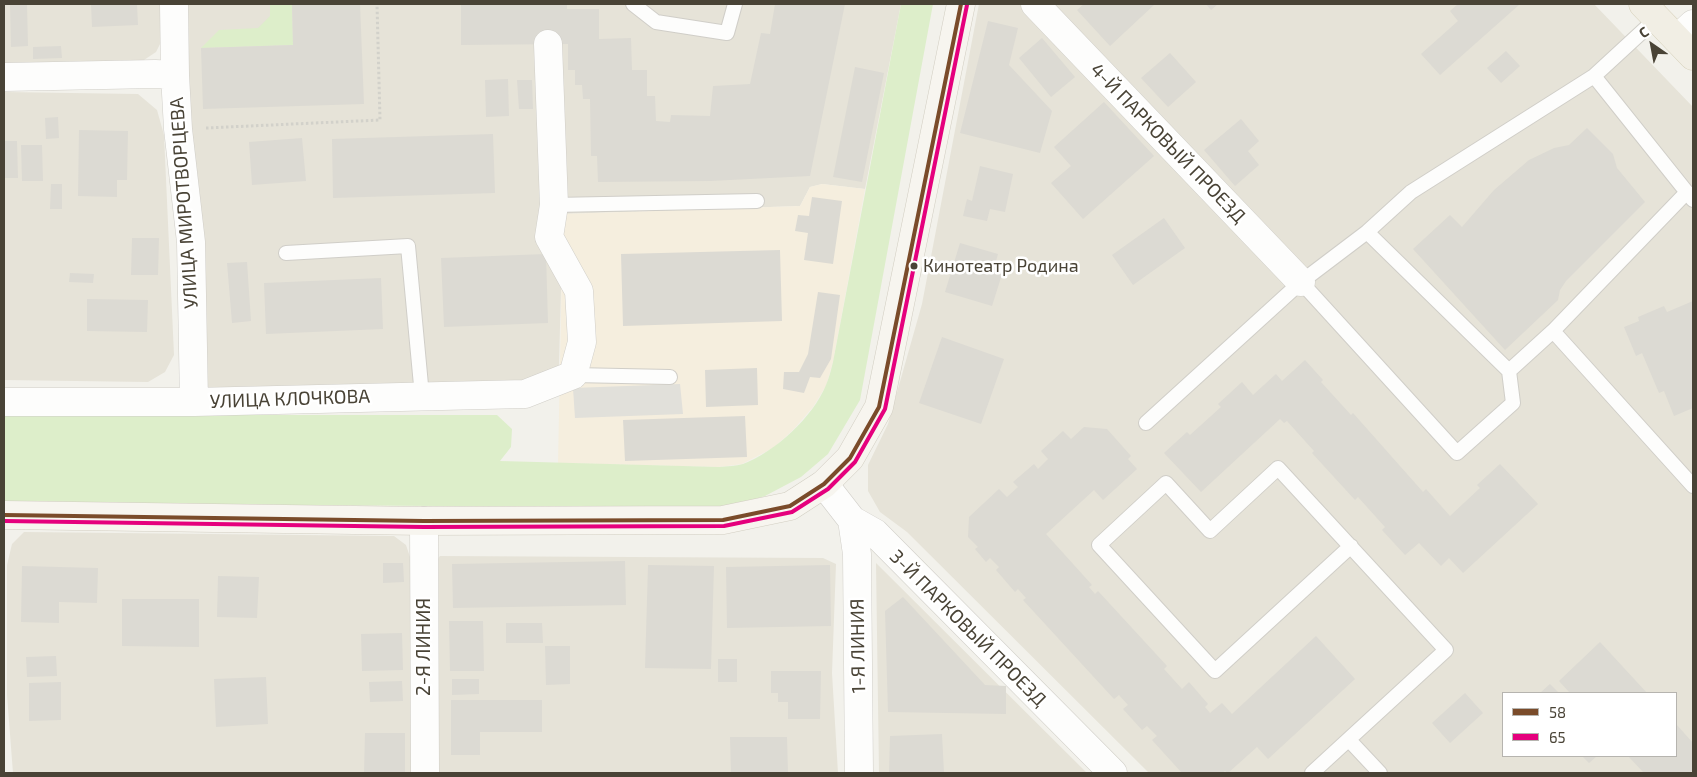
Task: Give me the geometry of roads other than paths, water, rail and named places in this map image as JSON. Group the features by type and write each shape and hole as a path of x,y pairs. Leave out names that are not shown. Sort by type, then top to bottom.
{"main road":[{"path":"1650,11 1688,39"}],"street":[{"name":"УЛИЦА МИРОТВОРЦЕВА","path":"174,4 178,129 191,242 194,402"},
{"path":"4,515 424,521 723,520 790,506 824,484 850,458 879,407 961,4"},
{"name":"4-Й ПАРКОВЫЙ ПРОЕЗД","path":"1035,4 1301,282"},
{"path":"548,44 554,205 550,237 579,291 582,342 573,375"},
{"path":"4,77 156,74 175,76"},
{"name":"УЛИЦА КЛОЧКОВА","path":"4,402 194,402 524,394 573,375"},
{"name":"3-Й ПАРКОВЫЙ ПРОЕЗД","path":"824,484 852,520 875,533 1113,773"},
{"name":"1-Я ЛИНИЯ","path":"852,520 857,554 859,773"},
{"name":"2-Я ЛИНИЯ","path":"424,521 425,773"}],"lane":[{"path":"633,4 656,22 728,33 735,4"},
{"path":"1146,423 1301,282 1367,232 1411,192 1594,76 1650,11"},
{"path":"1510,371 1690,196 1594,76"},
{"path":"554,205 757,201"},
{"path":"1301,282 1457,453 1513,403 1510,371 1367,232"},
{"path":"286,253 408,246 422,396"},
{"path":"1553,331 1693,486"},
{"path":"573,375 670,377"},
{"path":"1312,773 1446,650 1351,546 1278,468 1210,531 1166,483 1099,546 1215,671 1351,546"},
{"path":"1349,740 1380,773"}],"place":[{"name":"Кинотеатр Родина","path":"914,266"}]}
